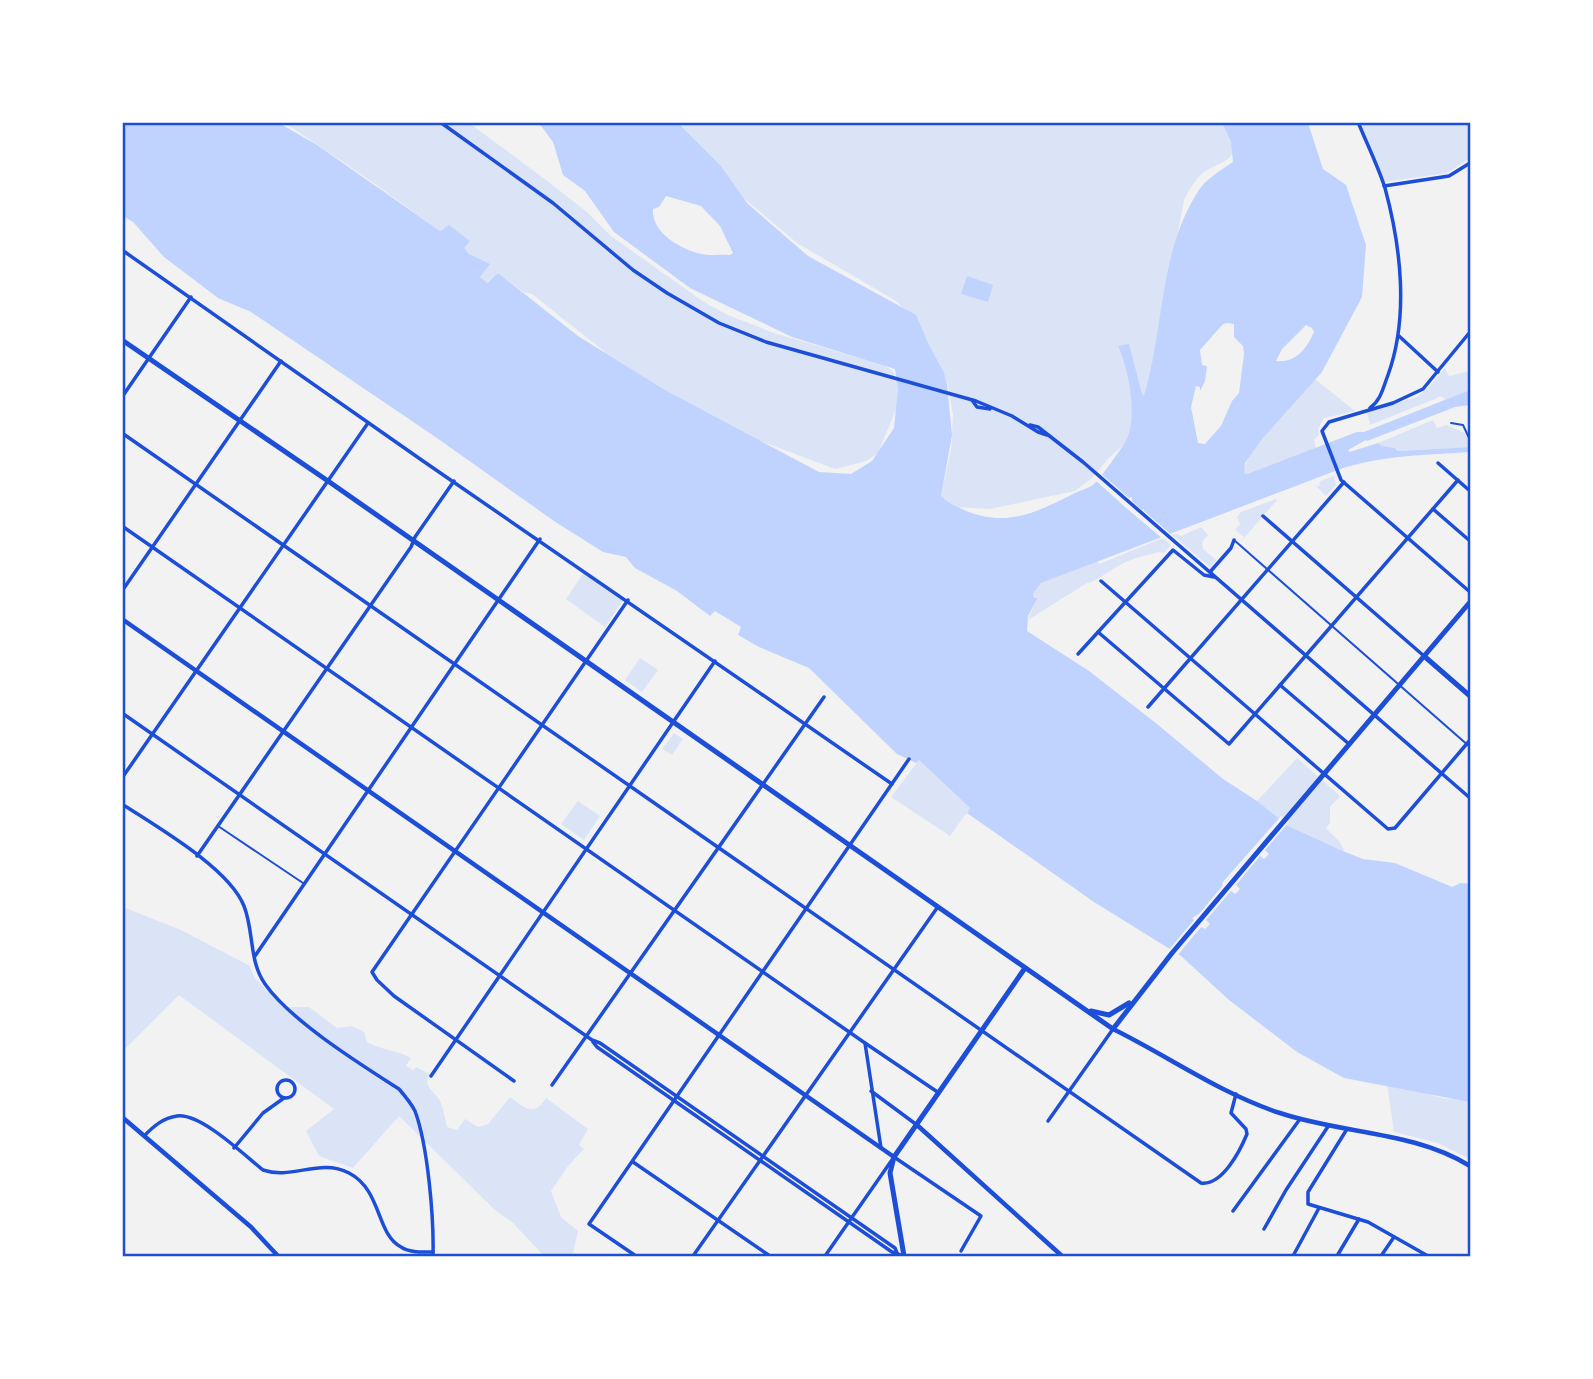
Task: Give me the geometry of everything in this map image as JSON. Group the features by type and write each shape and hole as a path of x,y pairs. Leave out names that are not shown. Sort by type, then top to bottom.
{"main road":[{"path":"122,340 586,660 1113,1029 1172,953 1471,602"},
{"path":"1424,656 1471,696"},
{"path":"903,1256 890,1173 894,1157 1025,968"},
{"path":"1084,1009 1109,1015 1137,997"}],"street":[{"path":"440,122 554,203 633,270 697,312 766,342 972,400 982,409 992,408 1027,425 1038,427 1186,551 1471,799"},
{"path":"1358,122 1384,186 1398,262 1399,336 1380,396 1369,410"},
{"path":"1384,186 1449,176 1471,163"},
{"path":"122,250 892,784"},
{"path":"122,397 191,297"},
{"path":"1471,332 1423,389 1406,398 1329,422 1322,431 1338,476 1471,592"},
{"path":"1399,336 1438,372"},
{"path":"122,591 281,361"},
{"path":"122,778 368,423"},
{"path":"122,433 1201,1184 1214,1182 1223,1174 1247,1134 1246,1129 1231,1113 1236,1094"},
{"path":"1438,463 1471,491"},
{"path":"1098,632 1229,744 1458,480"},
{"path":"197,856 454,481"},
{"path":"1148,707 1344,482"},
{"path":"1433,509 1471,541"},
{"path":"1263,516 1424,656"},
{"path":"122,526 939,1093"},
{"path":"254,956 540,539"},
{"path":"1212,575 1234,540"},
{"path":"1079,654 1173,550 1204,575 1212,575"},
{"path":"1101,581 1388,829 1395,828 1469,744"},
{"path":"514,1081 394,996 373,975 541,724 628,600"},
{"path":"122,619 981,1216 961,1251"},
{"path":"431,1076 715,662"},
{"path":"1280,685 1349,744"},
{"path":"552,1085 824,696"},
{"path":"122,713 587,1037 600,1042 676,1099 903,1256"},
{"path":"636,1256 589,1224 909,759"},
{"path":"122,804 197,856 230,884 247,915 254,956 262,980 296,1014 366,1069 399,1089 412,1106 423,1142 433,1254 412,1251 397,1245 386,1229 368,1188 351,1174 326,1166 282,1174 263,1170 188,1116 167,1118 145,1135"},
{"path":"693,1256 937,908"},
{"path":"1048,1121 1113,1029 1265,1108 1300,1119 1429,1146 1471,1166"},
{"path":"865,1043 881,1148"},
{"path":"234,1147 263,1113 284,1098 291,1097 295,1092 294,1085 289,1081 282,1081 278,1087 278,1094 284,1098"},
{"path":"871,1091 917,1125 1062,1256"},
{"path":"122,1117 251,1227 278,1256"},
{"path":"1233,1211 1300,1119"},
{"path":"1264,1229 1280,1199 1329,1125"},
{"path":"1347,1129 1308,1192 1308,1204 1359,1219 1428,1256"},
{"path":"825,1256 894,1157"},
{"path":"633,1162 770,1256"},
{"path":"1293,1256 1319,1208"},
{"path":"1337,1256 1359,1219"},
{"path":"1381,1256 1394,1237"}],"lane":[{"path":"1451,423 1463,425 1471,440"},
{"path":"1234,540 1469,744"},
{"path":"218,826 304,884"}],"shaded area":[{"path":"1222,122 1233,142 1233,153 1201,175 1184,200 1138,432 1109,458 1092,478 1075,491 990,509 955,507 943,501 941,495 951,450 953,415 947,381 915,319 896,301 797,243 715,174 664,123"},
{"path":"285,123 469,123 587,212 611,236 704,302 728,315 774,333 883,365 893,371 899,387 898,405 878,453 866,461 835,469 726,428 645,384 532,294 523,292 498,273 486,283 452,229 443,228 440,231"},
{"path":"1361,123 1470,123 1470,158 1447,173 1384,182"},
{"path":"1445,368 1449,376 1470,371 1470,390 1445,400 1442,396 1370,425 1367,412 1417,397"},
{"path":"1315,379 1355,411 1324,418 1318,429 1319,435 1314,439 1316,448 1244,473 1252,452"},
{"path":"1433,420 1437,428 1446,425 1465,433 1470,429 1470,447 1400,451 1378,443"},
{"path":"1334,476 1336,485 1326,496 1314,484 1319,487 1320,481"},
{"path":"1276,499 1240,543 1244,537 1235,530 1240,524 1237,517 1241,512"},
{"path":"1201,527 1208,535 1202,542 1203,549 1216,560 1210,567 1172,535 1181,536"},
{"path":"1163,538 1171,545 1164,553 1157,552 1122,564 1028,620 1037,598 1033,594 1041,583 1097,561 1099,564"},
{"path":"584,572 623,600 605,627 566,599"},
{"path":"640,658 658,670 642,692 625,680"},
{"path":"674,733 683,739 672,755 662,749"},
{"path":"1297,758 1340,796 1330,807 1330,823 1326,828 1339,841 1345,852 1287,826 1257,801"},
{"path":"919,760 970,808 950,836 891,797"},
{"path":"578,801 600,816 584,840 561,824"},
{"path":"123,907 181,930 250,966 254,977 283,1007 309,1007 337,1028 352,1026 364,1032 367,1042 411,1058 406,1066 413,1070 416,1067 429,1074 428,1085 439,1099 447,1127 457,1130 465,1119 478,1127 488,1124 510,1097 529,1109 537,1108 546,1098 588,1129 579,1145 584,1149 551,1191 561,1217 578,1231 573,1253 576,1256 544,1256 513,1223 495,1210 399,1116 353,1168 319,1156 306,1131 334,1109 179,995 123,1051"},
{"path":"1387,1083 1446,1099 1470,1096 1470,1159 1438,1143 1394,1132"}],"water":[{"path":"123,123 279,123 317,145 440,231 449,225 470,241 464,248 469,254 490,264 480,277 487,283 498,273 578,336 663,389 819,472 851,474 872,461 894,428 898,389 895,369 792,337 690,288 614,232 585,191 563,175 553,142 539,123 678,123 720,165 748,204 808,256 916,315 947,384 952,435 941,496 955,506 979,515 1007,518 1047,507 1092,485 1126,441 1130,431 1131,394 1118,346 1129,344 1144,396 1169,266 1185,216 1204,184 1233,162 1231,141 1222,123 1308,123 1323,169 1346,185 1366,245 1362,297 1322,372 1262,439 1245,463 1244,473 1357,432 1364,432 1470,390 1470,405 1455,407 1366,440 1348,450 1350,452 1378,443 1400,451 1470,447 1470,452 1390,458 1343,468 1041,583 1033,594 1035,598 1038,597 1028,616 1027,631 1089,671 1223,779 1288,826 1363,859 1395,863 1452,887 1461,883 1470,884 1470,1102 1344,1078 1297,1052 1229,1000 1181,956 1094,902 967,813 970,808 919,760 916,763 897,754 809,668 738,635 741,627 715,611 710,616 677,591 635,568 626,557 603,552 554,521 251,312 218,298 164,257 133,222 123,216","holes":["666,196 701,206 720,226 733,253 702,254 685,249 669,239 657,225 653,209 659,207","1223,324 1234,324 1234,337 1243,346 1239,393 1232,401 1221,426 1205,444 1198,443 1191,407 1196,386 1200,387 1200,391 1205,381 1207,366 1202,365 1200,350","1306,325 1312,328 1314,332 1299,354 1289,360 1276,361 1282,349"]},
{"path":"967,276 993,285 988,302 961,294"}],"pier":[{"path":"1099,472 1129,498 1132,497 1132,501 1173,536 1164,540 1125,507 1094,479"},
{"path":"1281,816 1289,822 1265,850 1269,854 1264,859 1260,856 1236,885 1240,889 1235,894 1231,891 1206,920 1210,924 1205,929 1201,927 1176,957 1167,952 1194,920 1192,918 1199,914 1222,883"}]}
